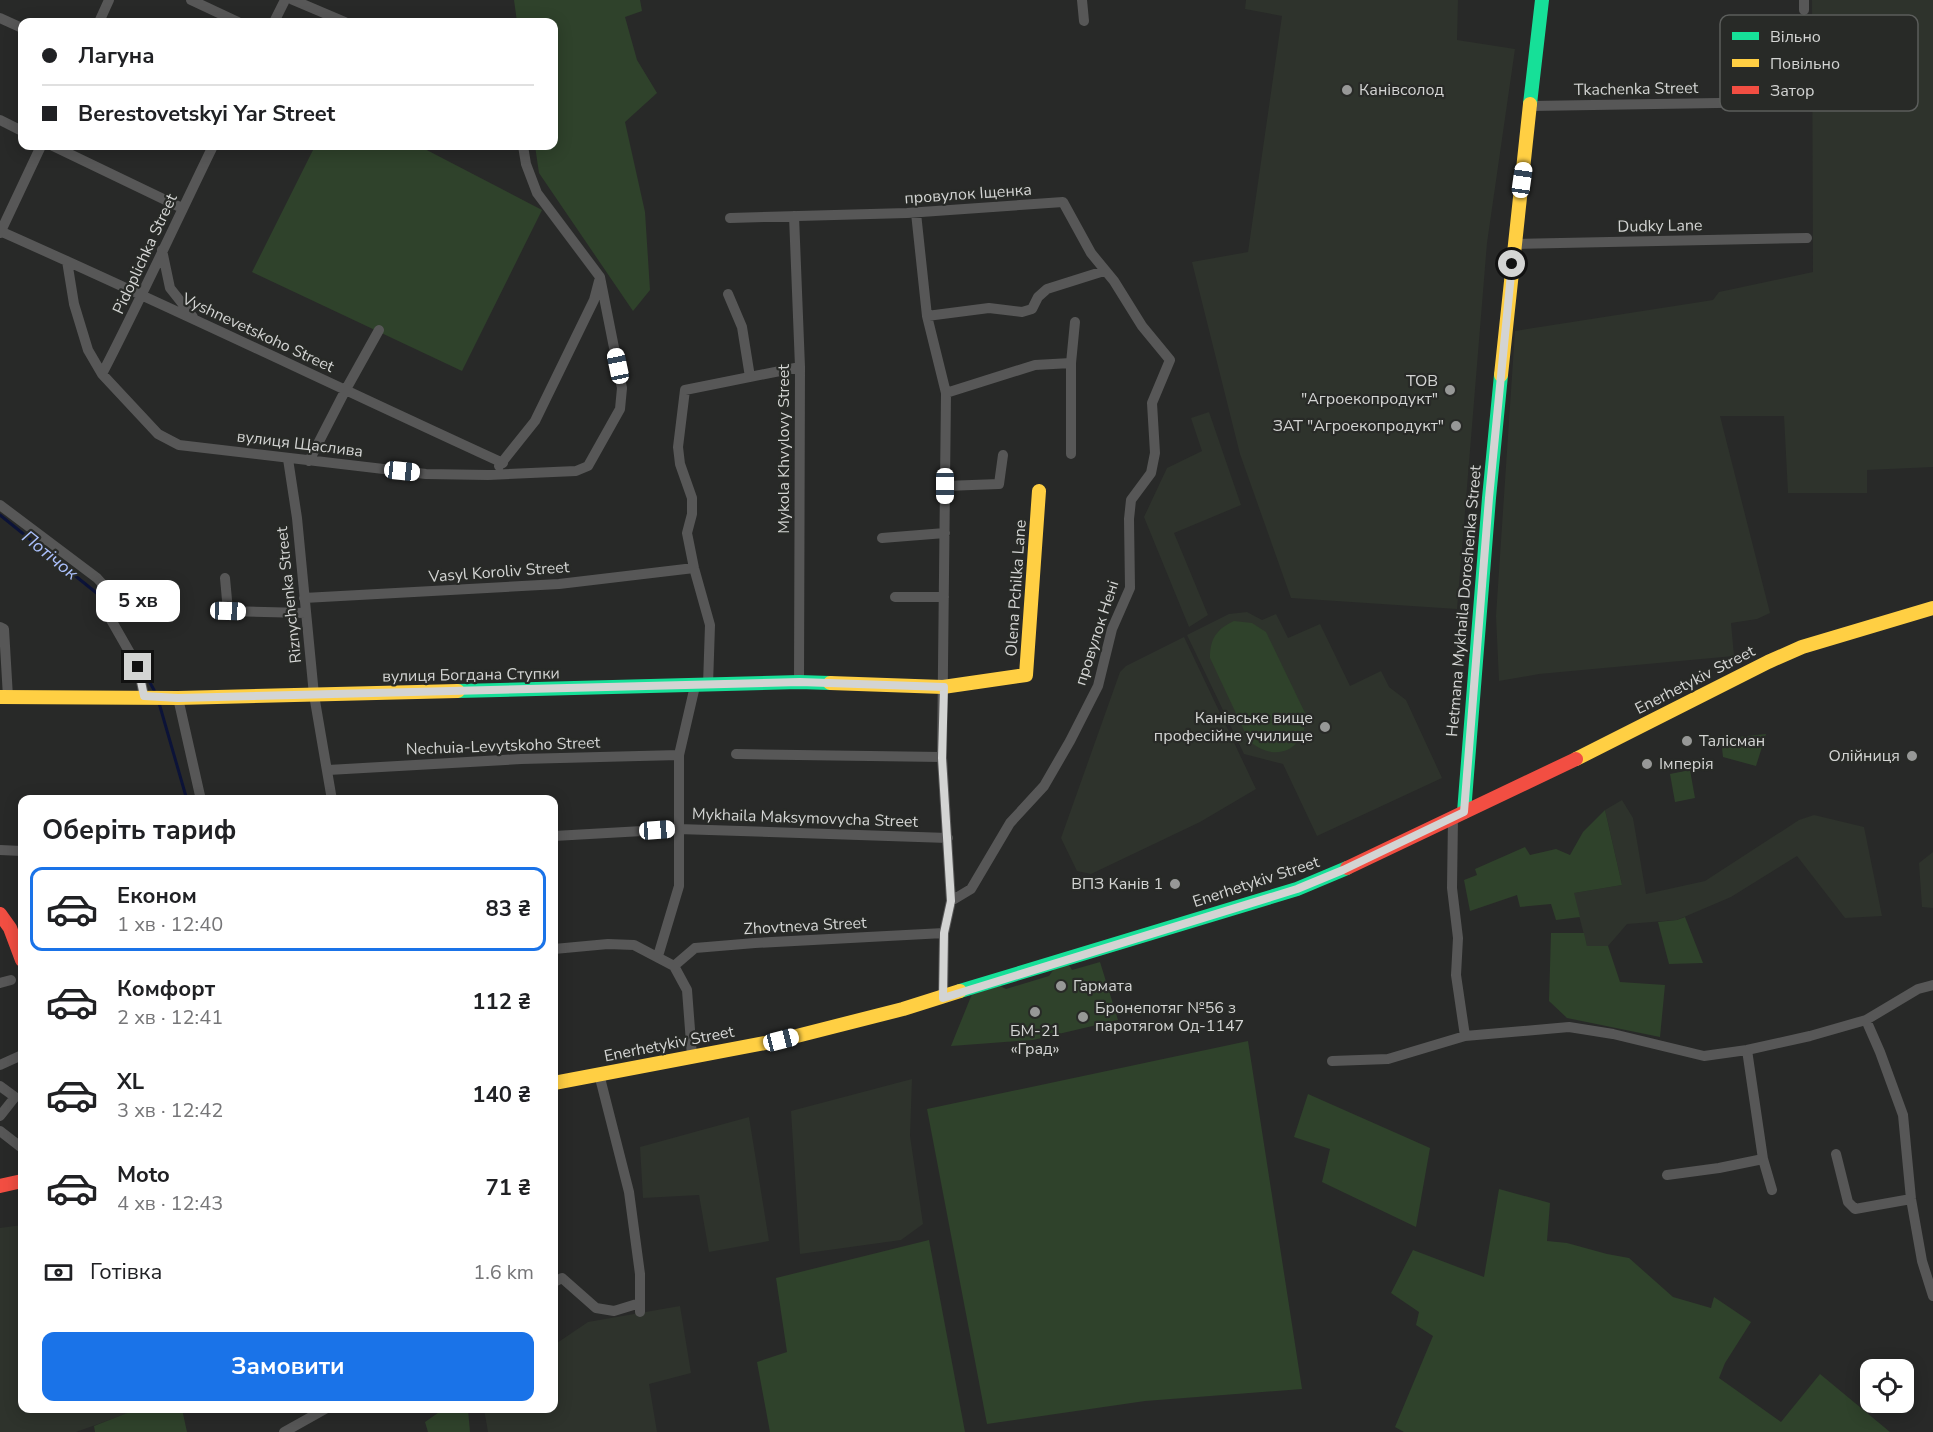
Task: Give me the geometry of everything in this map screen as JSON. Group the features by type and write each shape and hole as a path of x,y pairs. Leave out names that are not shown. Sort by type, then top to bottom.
{"street":[{"path":"101,18 109,0"},
{"path":"191,0 229,18"},
{"path":"276,18 285,0"},
{"path":"292,0 335,18"},
{"path":"1082,0 1084,21"},
{"name":"Hetmana Mykhaila Doroshenka Street","path":"1458,815 1514,244 1542,0"},
{"path":"0,18 18,26"},
{"name":"Tkachenka Street","path":"1531,106 1720,103"},
{"path":"0,120 18,129"},
{"path":"0,232 39,150"},
{"path":"61,150 182,208"},
{"name":"Pidoplichka Street","path":"102,374 143,294 211,150"},
{"path":"488,475 503,462 534,421 594,300 600,277 537,193 526,164 524,150"},
{"name":"провулок Іщенка","path":"730,218 916,213 1063,202 1091,253 1114,281 1142,326 1170,360"},
{"path":"916,213 927,316 946,393 942,758 951,901 944,933 943,998"},
{"name":"Mykola Khvylovy Street","path":"794,216 800,367 800,682"},
{"name":"Vyshnevetskoho Street","path":"0,232 143,294 345,391 503,462"},
{"name":"Dudky Lane","path":"1514,244 1807,238"},
{"path":"162,250 171,288 195,320"},
{"name":"вулиця Щаслива","path":"67,261 74,304 88,350 102,374 158,434 179,445 426,474 488,475 576,471 588,466 620,409 622,388 600,277"},
{"path":"927,316 989,308 1022,312 1032,309 1038,297 1047,289 1104,271"},
{"path":"728,294 742,327 750,377"},
{"path":"1071,454 1071,363 1075,322"},
{"path":"309,461 379,330"},
{"name":"провулок Нені","path":"951,901 971,889 1010,823 1044,786 1098,686 1112,629 1130,588 1131,500 1151,473 1155,453 1152,403 1170,360"},
{"path":"946,393 1035,365 1071,363"},
{"path":"658,956 679,886 679,755 701,685 710,625 687,533 693,498 680,464 678,447 685,390 800,367"},
{"path":"945,486 999,484 1003,455"},
{"name":"Riznychenka Street","path":"288,459 297,518 314,695 331,795"},
{"name":"Olena Pchilka Lane","path":"944,687 1026,675 1039,491"},
{"path":"0,505 97,578 106,590 106,611 138,667 144,696"},
{"path":"882,538 945,533"},
{"name":"Vasyl Koroliv Street","path":"304,598 559,584 694,568"},
{"path":"225,578 228,611 306,613"},
{"path":"895,597 944,597"},
{"name":"Enerhetykiv Street","path":"558,1082 781,1040 943,998 1297,889 1343,870 1563,765 1777,658 1812,644 1933,608"},
{"path":"0,627 4,629 4,697"},
{"name":"вулиця Богдана Ступки","path":"4,697 144,696 178,698 800,682 944,687"},
{"path":"178,698 200,795"},
{"path":"736,754 942,758"},
{"name":"Nechuia-Levytskoho Street","path":"328,770 521,759 679,755"},
{"path":"1458,815 1452,888 1458,938 1456,975 1465,1036"},
{"name":"Mykhaila Maksymovycha Street","path":"558,837 678,829 948,838"},
{"path":"0,850 18,851"},
{"path":"0,914 10,928 18,949"},
{"name":"Zhovtneva Street","path":"674,966 695,948 944,933"},
{"path":"558,949 608,944 634,945 674,966 687,990 692,1056"},
{"path":"1332,1061 1388,1059 1465,1036 1569,1027 1613,1034 1704,1056 1747,1050 1810,1036 1866,1020 1918,989 1933,986"},
{"path":"1866,1020 1903,1114 1911,1199 1922,1261 1933,1296"},
{"path":"1747,1050 1763,1159 1772,1190"},
{"path":"0,1065 18,1057"},
{"path":"558,1280 562,1278 596,1308 614,1311 640,1307 639,1274 629,1192 599,1074"},
{"path":"0,1086 15,1097 0,1116"},
{"path":"0,1131 18,1145"},
{"path":"1836,1154 1848,1202 1855,1209 1911,1199"},
{"path":"1667,1175 1763,1159"},
{"path":"0,1186 18,1182"},
{"path":"284,1432 318,1413"}],"shaded area":[{"path":"1246,0 1458,0 1457,40 1515,49 1487,243 1457,609 1291,598 1240,454 1192,262 1248,252 1282,16 1245,9"},
{"path":"1812,0 1933,0 1933,467 1867,470 1867,493 1788,493 1784,416 1720,416 1770,613 1757,619 1731,623 1734,656 1539,674 1499,681 1496,616 1515,331 1713,300 1719,292 1813,272 1812,111 1918,111 1918,15 1812,15"},
{"path":"1209,412 1241,505 1174,533 1208,615 1189,627 1144,517 1167,468 1202,451 1191,418"},
{"name":"Канівське вище професійне училище","path":"1247,612 1262,620 1276,614 1288,638 1320,624 1350,686 1381,671 1389,687 1406,700 1442,778 1317,836 1283,764 1244,754 1187,635 1229,614"},
{"path":"1184,637 1256,789 1200,822 1091,874 1077,871 1061,838 1120,672 1126,666"},
{"path":"1622,800 1633,818 1646,894 1705,881 1799,820 1814,815 1864,827 1882,916 1845,918 1797,856 1731,897 1677,920 1627,924 1608,946 1587,946 1573,893 1622,885 1605,810"},
{"path":"1933,852 1933,908 1922,907 1919,863"},
{"path":"912,1079 910,1136 923,1224 901,1240 800,1254 791,1111"},
{"path":"749,1117 769,1241 709,1252 699,1195 643,1198 640,1147"},
{"path":"18,1226 18,1413 129,1413 76,1432 0,1432 0,1228"},
{"path":"680,1306 691,1373 649,1384 657,1432 488,1432 485,1413 558,1413 558,1342 588,1322"}],"green space":[{"path":"514,0 640,0 642,11 625,17 637,60 657,93 625,122 645,212 650,290 633,311 539,173 536,150 558,150 558,18 516,18"},
{"path":"313,150 427,150 542,210 462,371 252,272"},
{"path":"1234,621 1252,623 1266,632 1306,715 1301,737 1288,750 1269,752 1249,741 1210,658 1211,645 1216,635 1223,627"},
{"path":"1766,734 1756,766 1723,757 1721,739"},
{"path":"1690,770 1695,798 1675,802 1670,774"},
{"path":"1605,810 1622,885 1574,893 1580,917 1556,920 1551,904 1520,907 1517,895 1470,911 1464,880 1477,875 1475,869 1525,847 1530,855 1556,849 1570,855 1583,832"},
{"path":"1685,917 1703,963 1669,964 1658,922"},
{"path":"1551,933 1584,933 1587,946 1608,946 1620,982 1665,985 1660,1037 1567,1018 1549,1001"},
{"path":"1100,962 1118,1020 1033,1040 951,1046 972,994 1000,986 1006,989 1049,976 1054,969 1069,965 1072,970"},
{"path":"1248,1041 1302,1389 1145,1401 987,1424 927,1109"},
{"path":"1308,1094 1430,1148 1416,1227 1322,1182 1330,1149 1294,1137"},
{"path":"1499,1189 1550,1203 1547,1241 1567,1243 1629,1258 1673,1297 1711,1308 1714,1297 1751,1322 1725,1363 1719,1378 1781,1422 1820,1374 1860,1407 1860,1413 1867,1413 1890,1432 1404,1432 1395,1427 1433,1336 1416,1325 1419,1312 1391,1293 1413,1250 1484,1277"},
{"path":"929,1240 965,1432 770,1432 757,1362 787,1352 776,1278"},
{"path":"127,1413 183,1413 187,1432 95,1432 94,1426"},
{"path":"438,1413 468,1413 470,1432 428,1432 425,1422"}],"waterway":[{"name":"Потічок","path":"0,515 99,595"},
{"name":"Потічок","path":"143,670 154,690"},
{"name":"Потічок","path":"159,703 186,795"}],"traffic: fast":[{"path":"1530,104 1542,0"},
{"path":"1464,812 1501,375"},
{"path":"458,691 830,683"},
{"path":"960,991 1297,889 1347,868"}],"traffic: slow":[{"path":"1501,375 1530,104"},
{"path":"830,683 943,687 1026,675 1039,491"},
{"path":"1576,759 1802,647 1933,608"},
{"path":"0,697 178,698 458,691"},
{"path":"558,1082 781,1040 903,1009 960,991"}],"traffic: jam":[{"path":"1347,868 1576,759"},
{"path":"0,914 10,928 18,949"},
{"path":"0,1186 18,1182"}],"place":[{"name":"Канівсолод","path":"1347,90"},
{"name":"ТОВ \"Агроекопродукт\"","path":"1450,390"},
{"name":"ЗАТ \"Агроекопродукт\"","path":"1456,426"},
{"name":"Канівське вище професійне училище","path":"1325,727"},
{"name":"Талісман","path":"1687,741"},
{"name":"Олійниця","path":"1912,756"},
{"name":"Імперія","path":"1647,764"},
{"name":"ВПЗ Канів 1","path":"1175,884"},
{"name":"Гармата","path":"1061,986"},
{"name":"БМ-21 «Град»","path":"1035,1012"},
{"name":"Бронепотяг №56 з паротягом Од-1147","path":"1083,1017"}],"route":[{"path":"138,667 144,696 178,698 800,682 944,687 942,758 951,901 944,933 943,998 1238,906 1275,897 1343,870 1464,812 1489,498 1512,264"}]}
